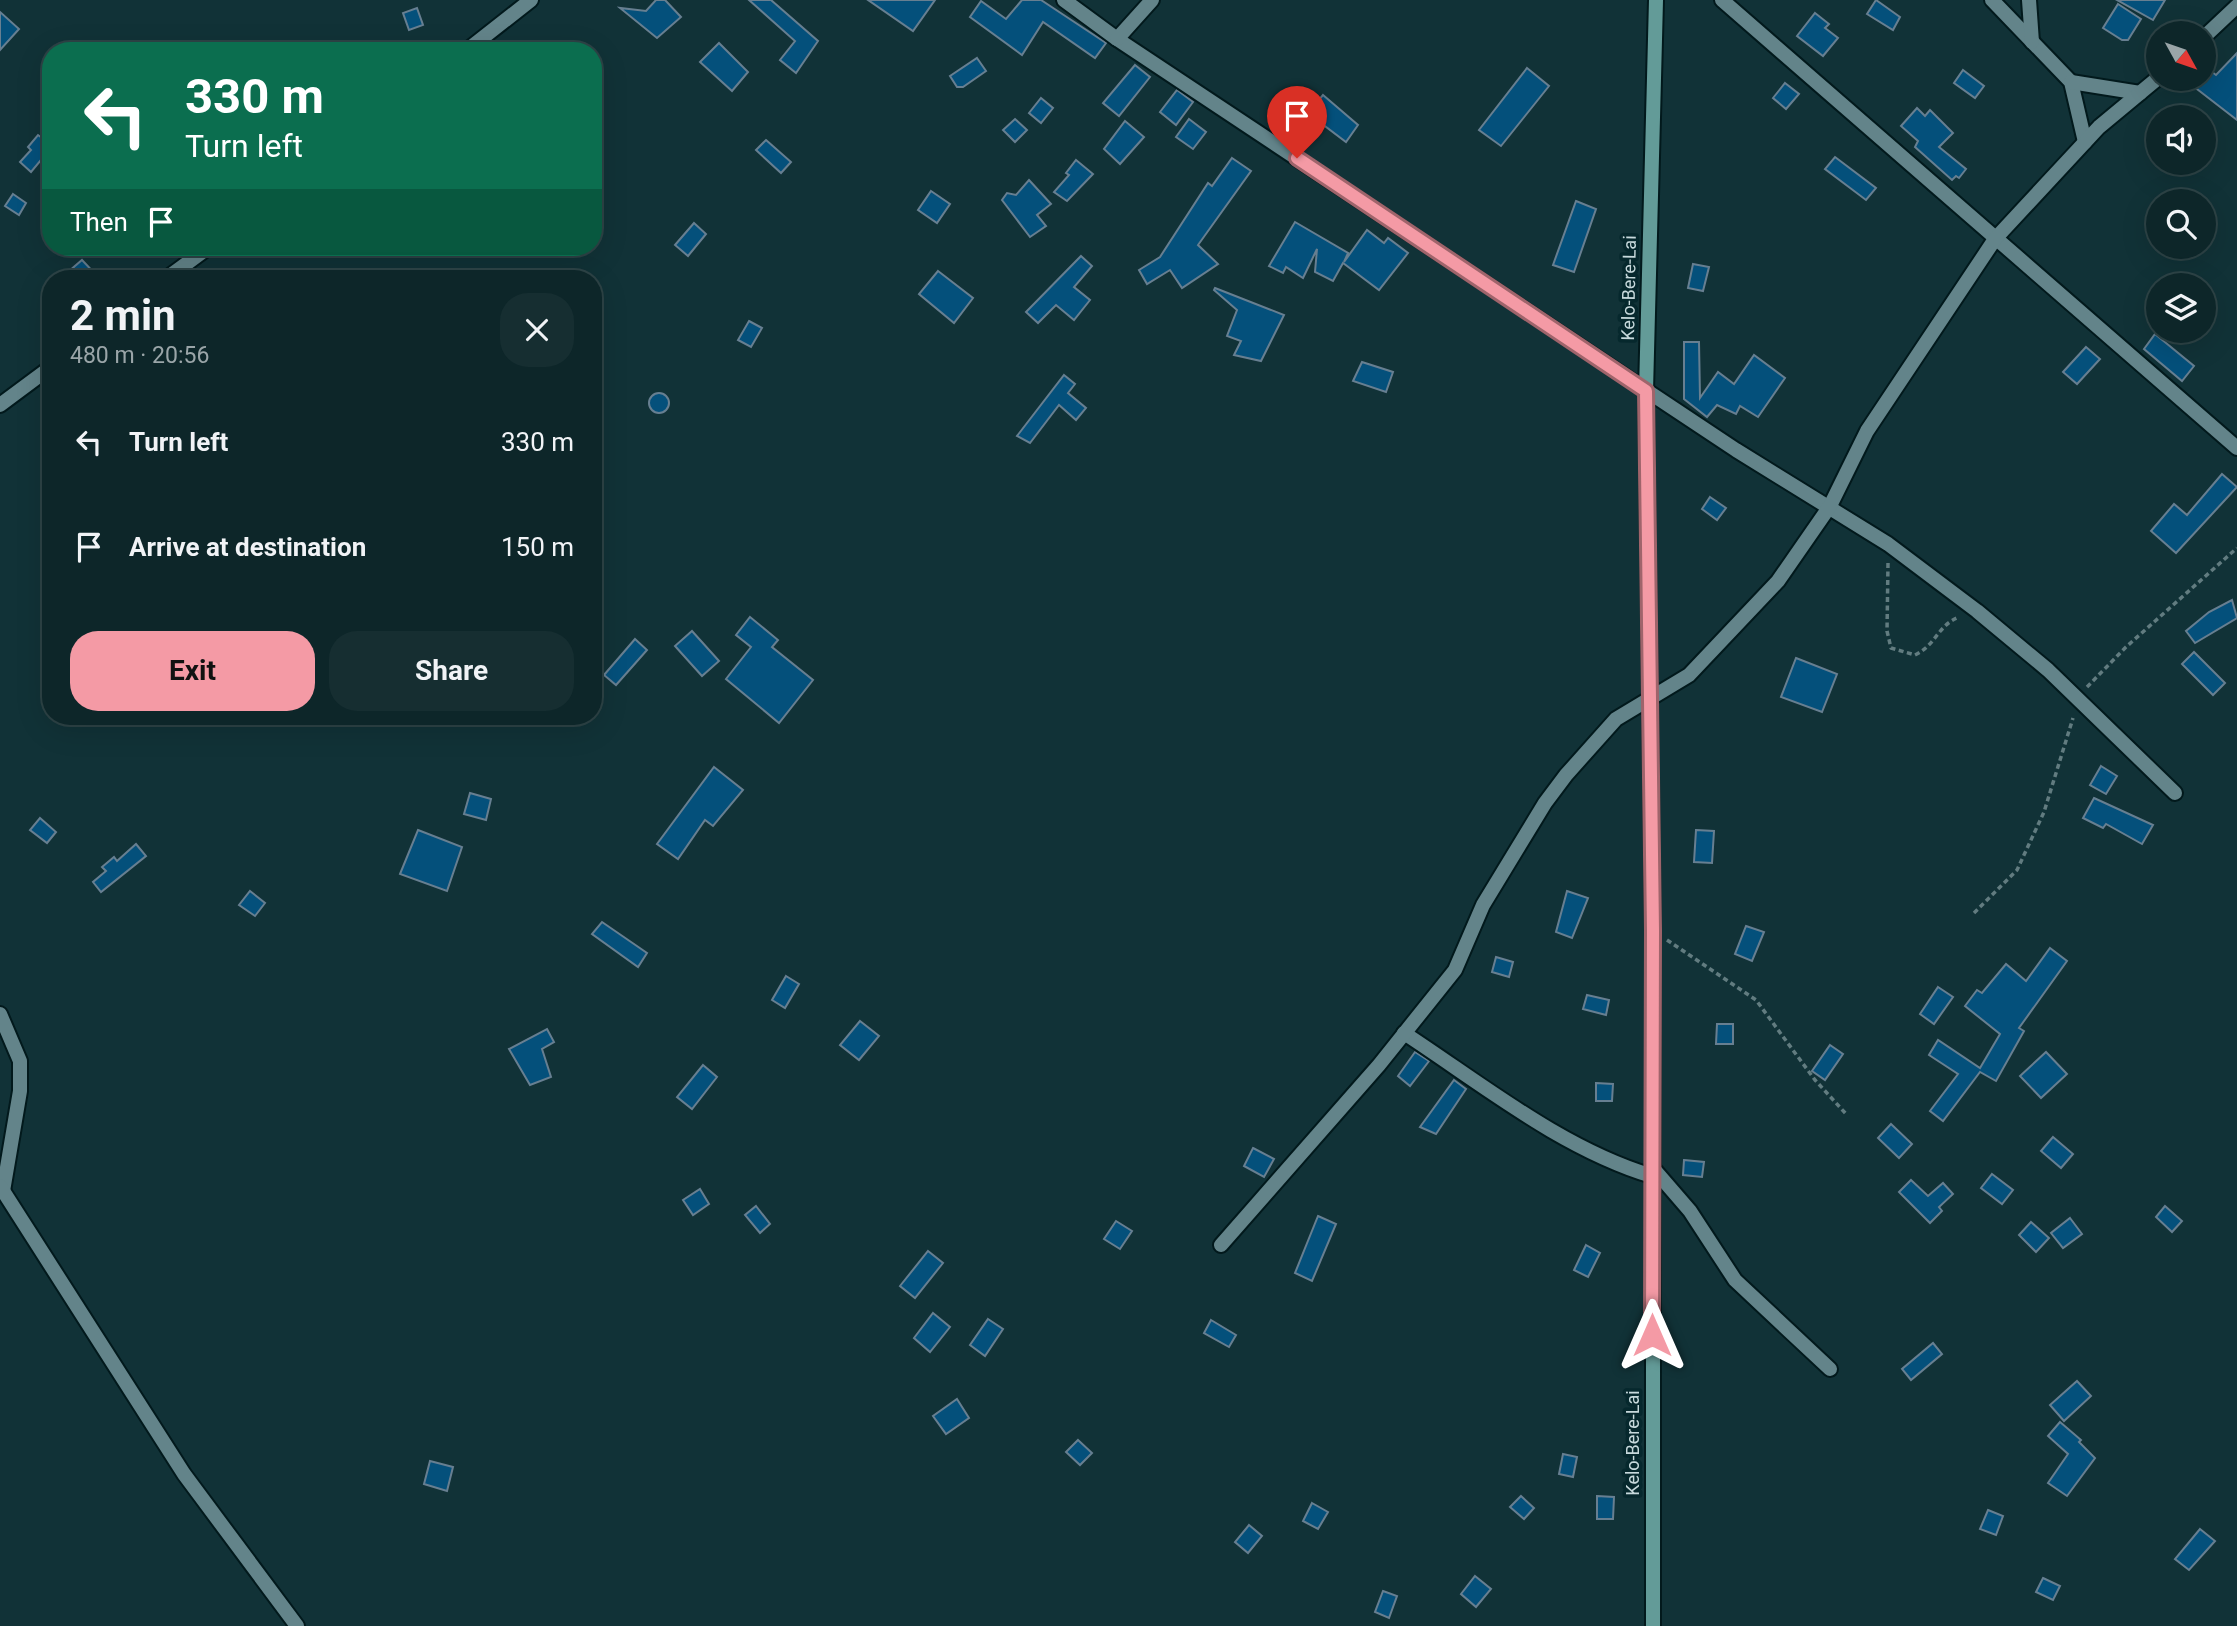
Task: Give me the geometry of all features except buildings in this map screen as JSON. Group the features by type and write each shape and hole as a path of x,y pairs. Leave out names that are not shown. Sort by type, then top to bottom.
{"main road":[{"name":"Kelo-Bere-Lai","path":"1653,1626 1653,931 1646,391 1656,0"}],"street":[{"path":"478,42 531,0"},
{"path":"1065,0 1117,39 1646,391 1888,544 1977,611 2048,670 2175,793"},
{"path":"1117,39 1152,0"},
{"path":"1722,0 2237,448"},
{"path":"1992,0 2071,82 2085,142"},
{"path":"2029,0 2032,42"},
{"path":"2216,26 2237,6"},
{"path":"2071,82 2140,93"},
{"path":"1222,1245 1455,970 1483,905 1545,803 1616,719 1689,675 1769,590 1830,506 1867,431 1995,239 2085,142 2146,88"},
{"path":"178,270 197,256"},
{"path":"0,405 42,374"},
{"path":"0,1014 20,1060 20,1091 2,1188 184,1474 297,1626"},
{"path":"1404,1033 1557,1133 1630,1170 1652,1172 1690,1212 1735,1280 1830,1369"}],"path":[{"path":"1888,544 1887,631 1891,648 1915,655 1929,648 1941,628 1953,619 1977,611"},
{"path":"1653,931 1756,1000 1815,1080 1847,1115"}],"route":[{"path":"1297,158 1646,391 1653,931 1652,1335"}]}
